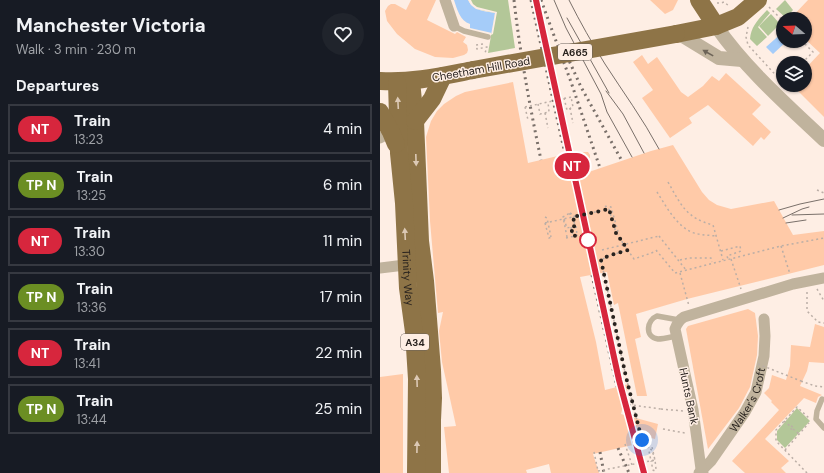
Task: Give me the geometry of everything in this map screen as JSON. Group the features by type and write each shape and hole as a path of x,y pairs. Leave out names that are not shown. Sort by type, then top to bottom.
{"highway":[{"path":"699,0 716,26"},
{"name":"Cheetham Hill Road","path":"396,81 443,76 716,26 766,3"},
{"path":"396,81 415,121 432,99 443,76"},
{"name":"Trinity Way","path":"396,81 399,152 404,198 425,281 432,370 432,473"},
{"path":"380,112 386,135 399,152"},
{"name":"Trinity Way","path":"415,121 420,241 420,262 414,332 417,379 416,473"}],"street":[{"path":"445,0 454,26"},
{"path":"716,26 742,60 778,97 824,140"},
{"path":"677,34 719,58 742,60"},
{"path":"380,268 420,262"},
{"path":"679,320 684,317 793,284 820,279"},
{"name":"Walker's Croft","path":"701,472 711,461 745,412 756,392 764,356 764,319"},
{"name":"Hunts Bank","path":"679,320 675,328 676,336 693,410 701,472"}],"lane":[{"path":"454,26 464,31 488,37"},
{"path":"676,336 659,339 655,338 649,334 648,326 651,320 657,316 679,320"},
{"path":"822,399 817,411 816,419 824,428"}],"path":[{"path":"714,0 719,3 724,2 732,11"},
{"path":"766,3 776,14"},
{"path":"751,23 746,33 746,41 751,49 776,76"},
{"path":"480,54 486,53 487,48 478,49 476,45 487,43"},
{"path":"809,48 813,52 809,56"},
{"path":"528,120 525,107 572,97 573,107 570,108 573,123"},
{"path":"564,98 567,110 570,108"},
{"path":"538,104 540,114 545,113 549,112 548,102"},
{"path":"545,113 548,128"},
{"path":"668,182 680,204 689,214 700,222 713,225 723,260"},
{"path":"817,190 824,193"},
{"path":"657,192 674,217 690,231 702,235 716,236"},
{"path":"605,210 604,206 611,207 619,238"},
{"path":"546,223 609,209 616,233 634,259 657,251 674,273 781,246 824,238"},
{"path":"564,219 567,228 575,226 570,213"},
{"path":"570,213 574,215 578,235 566,238 563,217 570,213"},
{"path":"545,217 547,218 552,237 549,238 546,223 545,217"},
{"path":"571,227 573,236"},
{"path":"602,250 659,236 680,260 686,270"},
{"path":"721,252 740,246 741,251 727,256 728,259"},
{"path":"781,246 790,273"},
{"path":"628,250 608,256 601,260 626,377 644,448 652,447 655,460 651,461"},
{"path":"680,260 689,258 711,258 713,263"},
{"path":"731,258 742,292"},
{"path":"680,272 689,307"},
{"path":"820,279 818,292 824,301"},
{"path":"807,291 807,311 818,322 824,323"},
{"path":"758,364 800,381 815,386 824,387"},
{"path":"624,404 680,411"},
{"path":"785,450 812,420 797,407 776,430 776,441 807,473"},
{"path":"784,421 793,427 793,429 799,434"},
{"path":"663,429 682,433"},
{"path":"625,444 632,465"},
{"path":"650,449 652,450 654,460 655,471 653,470 649,451 650,449"},
{"path":"594,452 598,471 654,460"}],"green space":[{"path":"468,0 508,0 515,48 488,53 495,13 476,9"},
{"path":"785,0 793,10 791,12 779,12 776,9"},
{"path":"767,10 770,13 758,27 767,37 757,46 750,39 752,30"},
{"path":"771,14 776,20 776,28 768,36 759,26"},
{"path":"797,408 810,421 785,448 777,440 777,431"}],"water":[{"path":"454,0 468,0 470,4 476,8 495,13 492,33 470,28 470,24 459,14"},
{"path":"776,38 776,48 779,48 773,54 766,47"}],"pier":[{"path":"468,0 471,0 477,7 497,12 493,34 491,35 495,13 476,9"}],"building":[{"path":"411,0 436,0 427,20 455,34 457,32 466,37 463,42 467,45 467,53 453,58 435,57 415,49 397,34 387,21 385,11 391,4 395,4 406,10"},
{"path":"650,0 678,0 673,10 665,14"},
{"path":"808,0 824,0 824,117 799,92 812,92 812,62 820,53 812,46 812,12 797,12"},
{"path":"642,55 648,64 657,57 681,92 688,97 703,86 712,76 719,81 726,73 761,105 752,114 771,132 764,140 761,137 753,146 708,105 689,118 692,123 670,138 642,98 653,90 633,62"},
{"path":"513,82 528,163 579,151 588,152 590,158 571,178 673,145 702,192 709,200 717,205 731,209 774,201 793,235 824,231 824,265 687,299 636,314 641,337 635,339 647,396 637,396 618,303 614,305 607,272 580,277 596,342 605,390 629,384 621,414 658,424 655,439 647,437 646,442 593,454 599,473 551,473 549,464 526,470 527,473 449,473 444,427 456,426 442,362 439,331 443,312 438,313 430,221 426,137 431,121 437,111 456,96 465,92"},
{"path":"748,309 755,313 758,336 757,355 750,387 739,408 708,449 686,329 688,326"},
{"path":"815,324 824,327 824,363 809,362 807,371 800,386 822,395 818,397 816,403 804,398 765,439 789,461 781,468 786,473 745,473 732,461 779,410 764,393 769,388 772,375 786,380 790,366 791,345 810,347"},
{"path":"403,374 403,473 380,473 380,377"}],"tram line":[{"path":"554,0 566,28 601,94 607,112 632,157"},
{"path":"569,0 600,56 640,116 659,149"},
{"path":"567,18 609,93"},
{"path":"606,91 623,114 644,153"},
{"path":"779,210 824,199"},
{"path":"783,218 809,207"},
{"path":"792,215 824,214"},
{"path":"786,223 806,220"}],"railway":[{"path":"514,0 519,40 541,160"},
{"path":"531,0 565,154"},
{"path":"541,0 600,168"},
{"path":"567,56 581,87 622,161"},
{"path":"592,275 617,387"},
{"path":"636,444 644,473"},
{"path":"618,448 629,473"},
{"path":"600,452 604,473"}],"train":[{"name":"NT","path":"536,0 619,380 644,473"}],"route":[{"path":"588,240 579,235 573,236 571,227 575,226 573,217 609,209 616,233 628,250 608,256 601,260 626,377 642,440"}]}
